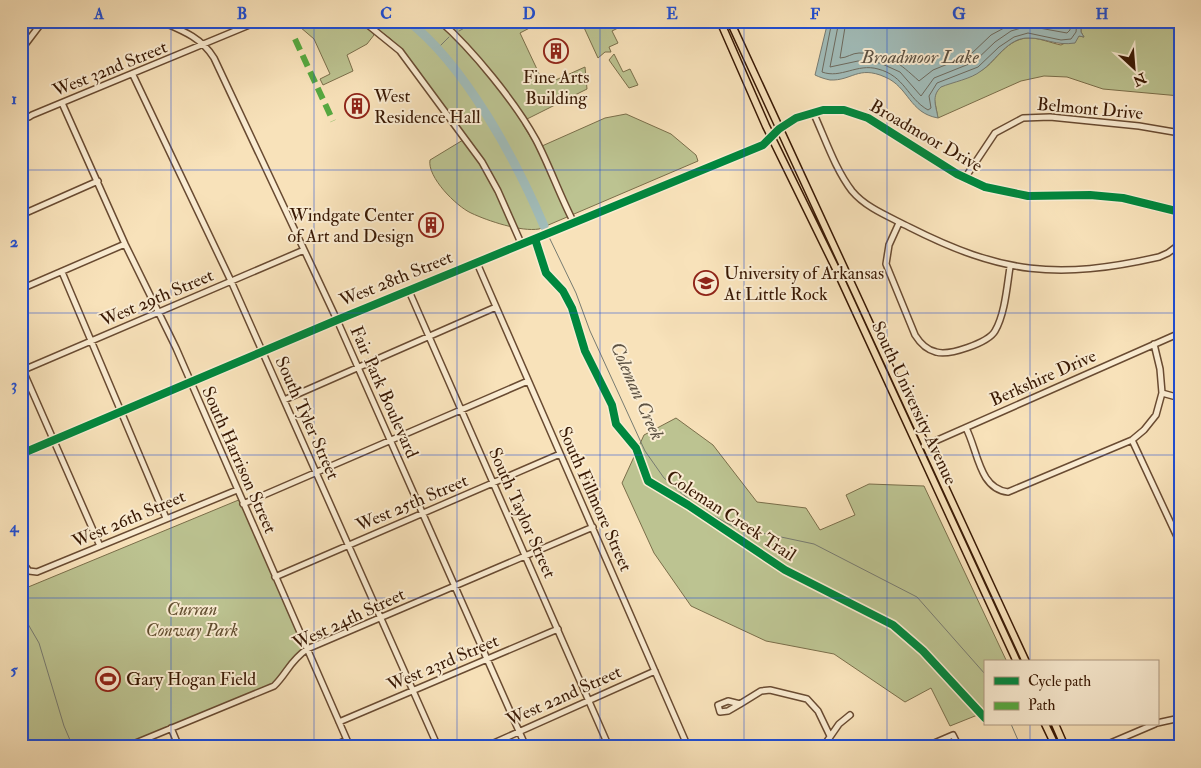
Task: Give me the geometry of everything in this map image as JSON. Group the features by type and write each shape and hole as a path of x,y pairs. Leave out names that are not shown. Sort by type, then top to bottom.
{"main road":[{"name":"South University Avenue","path":"720,21 771,136 837,271 918,450 1017,660"},
{"name":"South University Avenue","path":"730,21 1025,660"},
{"path":"1046,726 1056,747"},
{"path":"1056,726 1065,747"}],"street":[{"path":"21,50 43,21"},
{"name":"Fair Park Boulevard","path":"160,21 182,29 204,45 214,58 337,320 421,514 526,747"},
{"name":"West 32nd Street","path":"24,115 29,117 259,21"},
{"path":"363,21 391,42 415,68 435,100 482,162 498,191 521,243"},
{"path":"440,21 466,47 520,114 546,160 574,223"},
{"name":"South Tyler Street","path":"133,75 231,281 438,747"},
{"name":"South Harrison Street","path":"62,103 125,244 159,314 350,747"},
{"name":"Broadmoor Drive","path":"779,129 796,118 813,112 840,110 862,115 965,178 985,187 1014,194 1107,196 1146,202 1180,212"},
{"path":"813,112 852,191 866,204 957,251 1010,267 1059,270 1092,269 1165,255 1180,244"},
{"name":"Belmont Drive","path":"965,178 995,133 1023,118 1050,117 1139,126 1180,133"},
{"name":"West 28th Street","path":"21,454 552,230 574,223 763,145 779,129"},
{"path":"21,214 98,181"},
{"path":"899,222 889,245 887,268 915,336 921,344 932,351 940,353 952,351 981,343 992,336 999,321 1010,267"},
{"path":"21,289 125,244"},
{"name":"West 29th Street","path":"22,369 159,314 304,250"},
{"name":"South Fillmore Street","path":"477,263 593,526 687,746"},
{"path":"62,272 93,341 166,518"},
{"name":"South Taylor Street","path":"409,291 609,747"},
{"path":"284,400 496,307"},
{"name":"Berkshire Drive","path":"918,450 1180,333"},
{"path":"966,428 987,482 996,490 1008,492 1132,440 1153,420 1162,393 1160,369 1154,344"},
{"path":"22,369 100,546"},
{"path":"243,504 528,381"},
{"path":"1162,393 1180,398"},
{"path":"1132,440 1180,543"},
{"name":"West 25th Street","path":"275,577 560,454"},
{"name":"West 26th Street","path":"21,562 31,572 38,572 237,490"},
{"name":"West 24th Street","path":"126,747 274,686 282,679 290,663 307,650 455,588 593,526"},
{"name":"West 23rd Street","path":"339,722 558,629"},
{"name":"West 22nd Street","path":"485,747 655,671"},
{"path":"740,704 766,690 807,699 818,711 830,736"},
{"path":"823,747 839,724 850,715"},
{"path":"1158,724 1180,718"},
{"path":"1138,726 1140,730"},
{"path":"1101,747 1151,726"},
{"path":"171,728 179,747"},
{"path":"924,747 953,735 959,747"},
{"path":"332,747 347,740"}],"green space":[{"path":"293,21 356,21 372,30 374,35 367,44 347,55 353,71 323,85 320,79 330,74 314,39"},
{"path":"366,21 543,21 520,33 543,82 549,83 585,67 587,89 523,121 523,125 536,146 542,146 605,118 626,114 671,134 696,155 698,161 539,229 523,229 478,216 451,198 438,182 430,167 430,160 463,140 417,68 391,39"},
{"path":"581,21 632,21 612,31 618,43 609,47 611,52 605,52 598,58"},
{"path":"1081,21 1159,21 1167,24 1180,35 1180,96 1103,89 1067,77 1044,76 1021,81 938,118 934,97 942,86 980,71 1012,43 1019,40 1035,38 1061,45 1079,36 1084,37 1081,32"},
{"path":"614,54 623,72 630,69 638,85 629,88 609,60"},
{"path":"676,418 713,445 757,502 806,508 820,530 855,515 846,495 869,484 924,486 1006,660 984,660 984,712 950,726 931,688 905,702 834,654 766,641 691,606 654,553 622,483 644,435"},
{"name":"Curran Conway Park","path":"241,499 307,649 274,686 119,747 21,747 21,590"}],"water":[{"name":"Broadmoor Lake","path":"828,21 1081,21 1081,32 1084,37 1079,36 1075,43 1068,44 1029,38 1015,41 977,74 941,87 938,90 935,105 938,118 921,111 893,81 885,77 862,73 838,80 830,80 815,75"}],"waterway":[{"name":"Coleman Creek","path":"408,21 449,62 487,115 519,172 544,226"},
{"path":"459,31 477,21"},
{"path":"438,48 449,37"},
{"name":"Coleman Creek","path":"549,237 576,293 590,331 645,451 664,478 699,508 734,527 814,544 917,597 984,673"},
{"path":"21,612 39,643 64,726 73,747"},
{"name":"Coleman Creek","path":"1012,726 1021,747"}],"marked path":[{"path":"295,39 333,121"}],"cycle path":[{"path":"21,454 337,320 763,145 779,129 796,118 823,110 844,110 868,118 957,174 985,187 1028,196 1090,195 1123,198 1180,212"},
{"name":"Coleman Creek Trail","path":"536,242 546,273 563,291 572,308 585,351 612,405 616,424 636,448 648,481 688,505 785,570 893,625 923,651 984,717"}],"place":[{"name":"Fine Arts Building","path":"556,51"},
{"name":"West Residence Hall","path":"357,106"},
{"name":"Windgate Center of Art and Design","path":"431,225"},
{"name":"University of Arkansas At Little Rock","path":"706,283"},
{"name":"Gary Hogan Field","path":"108,679"}]}
